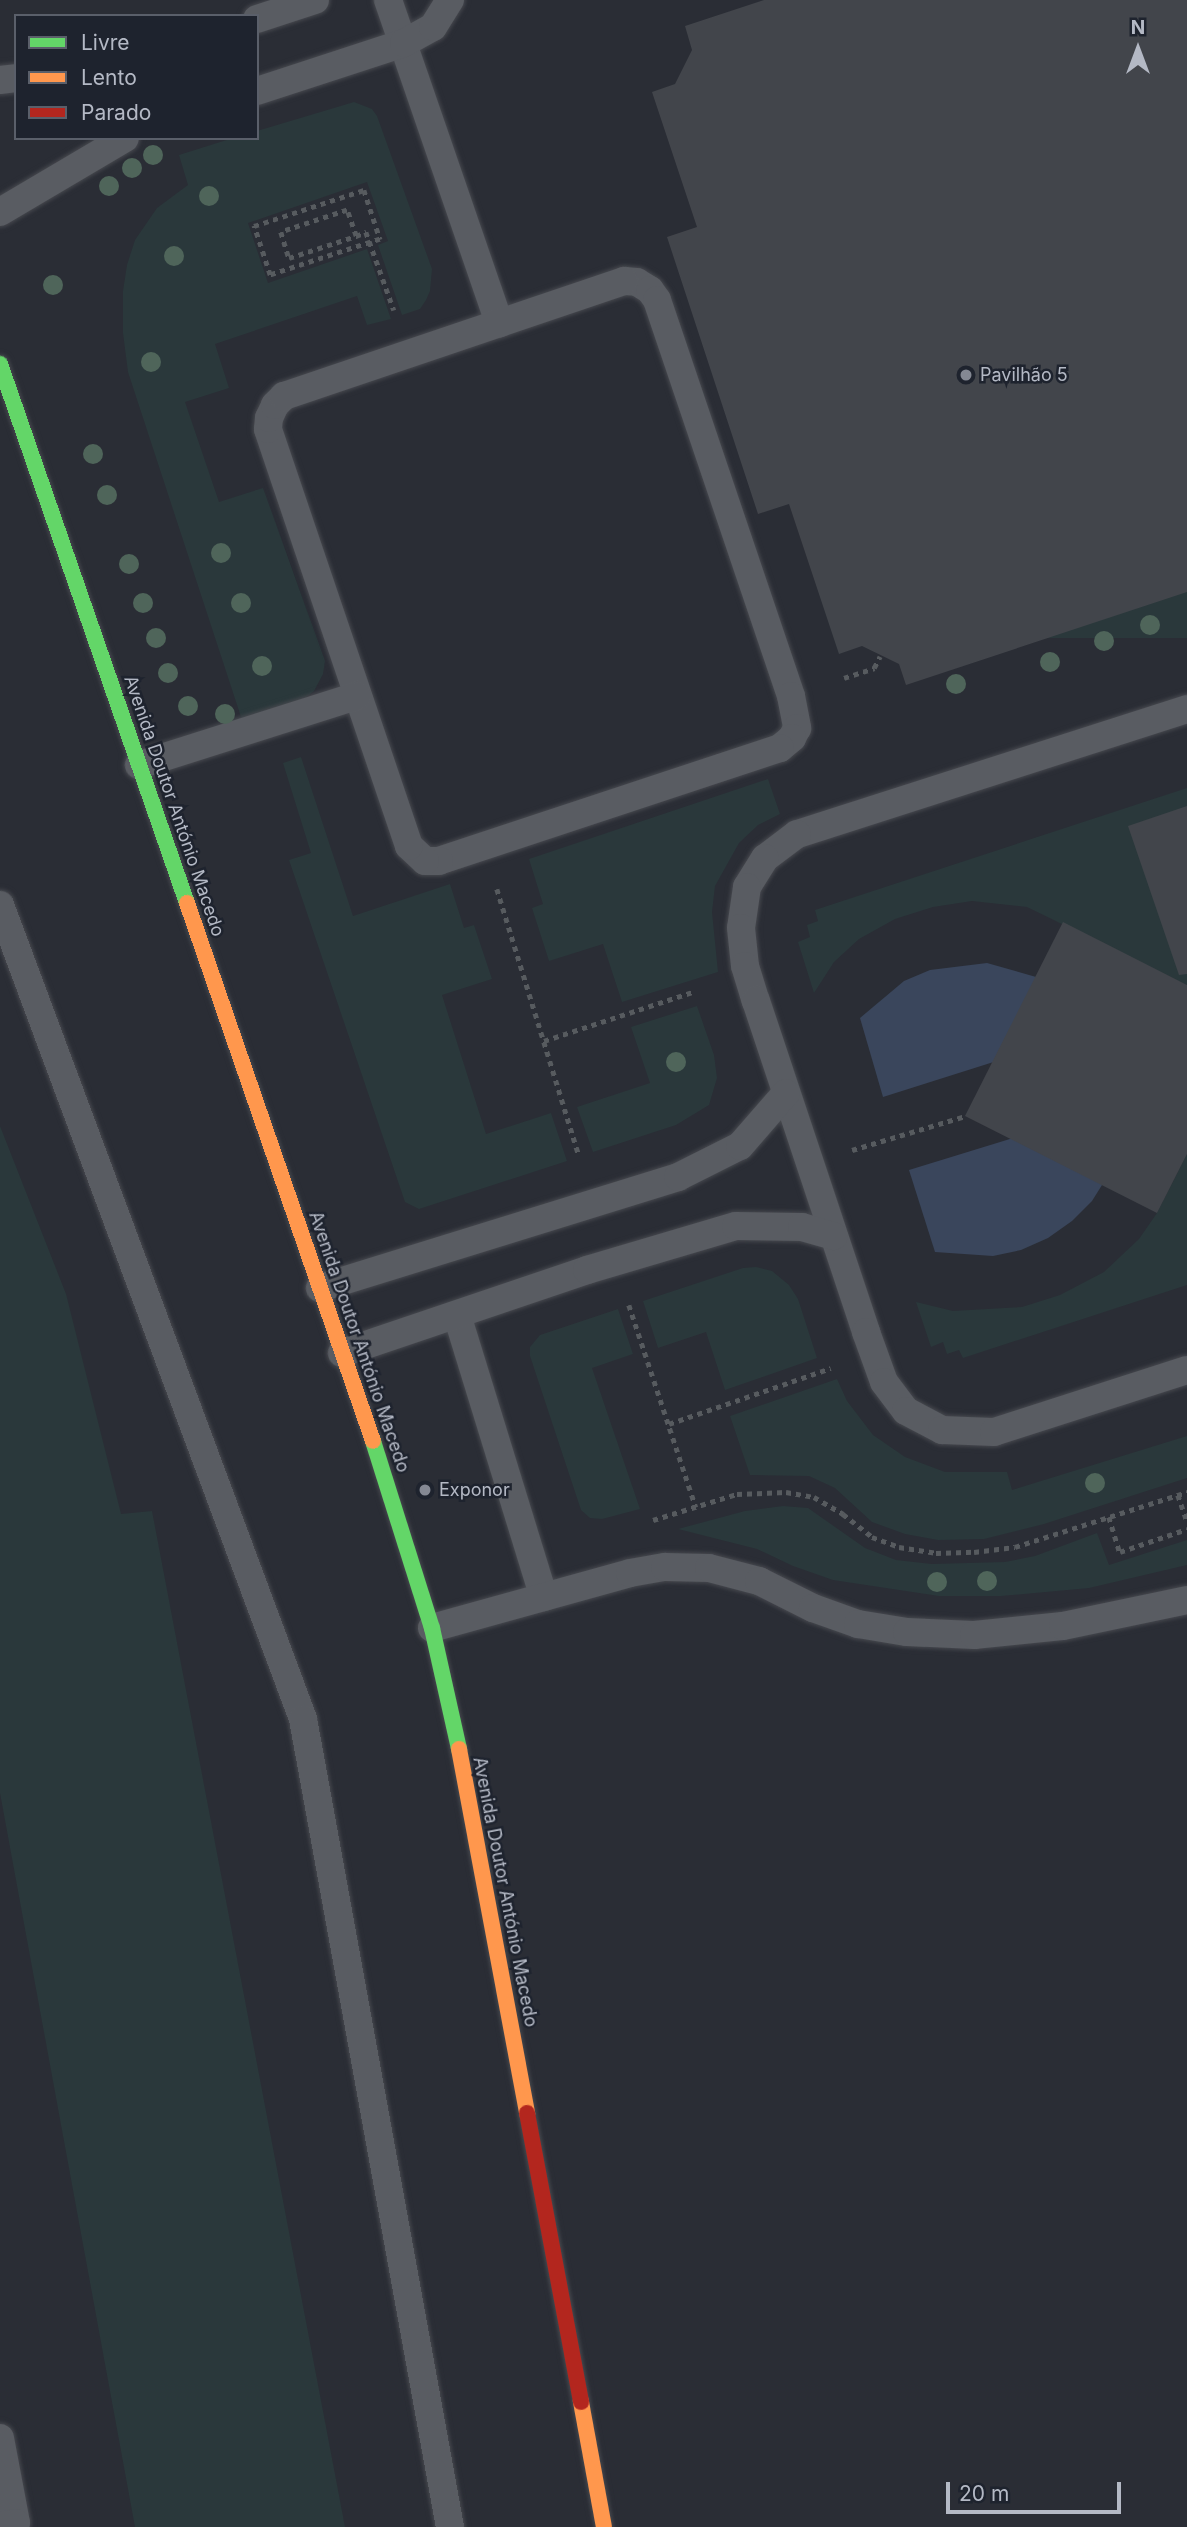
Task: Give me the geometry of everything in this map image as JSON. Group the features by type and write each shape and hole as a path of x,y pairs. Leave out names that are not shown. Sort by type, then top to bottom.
{"main road":[{"name":"Avenida Doutor António Macedo","path":"0,364 320,1287 432,1628 463,1766 604,2527"}],"lane":[{"path":"259,18 315,0"},
{"path":"387,0 499,323"},
{"path":"259,90 404,43 433,27 450,0"},
{"path":"0,212 122,140"},
{"path":"624,281 637,282 650,289 657,300 791,696 797,728 792,738 780,748 439,861 425,861 409,846 268,429 269,418 275,405 284,396 499,323 624,281"},
{"path":"139,765 357,696"},
{"path":"1187,709 797,834 765,858 747,887 741,928 745,966 834,1236 884,1382 906,1411 942,1430 994,1432 1187,1370"},
{"path":"0,905 303,1719 450,2527"},
{"path":"320,1287 678,1177 740,1146 786,1093"},
{"path":"342,1353 587,1270 736,1226 802,1227 834,1236"},
{"path":"457,1315 544,1597"},
{"path":"432,1628 630,1573 664,1567 709,1568 759,1581 813,1608 858,1624 908,1632 974,1635 1063,1626 1187,1600"},
{"path":"0,2438 16,2523 0,2526"}],"path":[{"path":"364,190 380,239 369,242 270,275 254,226 364,190"},
{"path":"356,236 347,210 281,232 289,258 356,236 366,232 397,317"},
{"path":"844,678 874,668 880,656"},
{"path":"495,885 579,1156"},
{"path":"543,1041 692,992"},
{"path":"847,1151 965,1115"},
{"path":"632,1313 696,1507"},
{"path":"669,1424 836,1366"},
{"path":"644,1523 737,1494 786,1492 814,1497 843,1514 872,1537 899,1547 936,1553 1015,1547 1187,1492"},
{"path":"1178,1494 1187,1521"},
{"path":"1109,1517 1120,1552 1187,1529"}],"shaded area":[{"path":"354,102 372,109 377,116 432,269 430,291 426,300 420,309 402,315 378,245 388,241 367,182 248,223 268,283 367,249 391,319 367,325 357,296 215,344 229,388 185,402 219,502 263,488 325,661 323,674 314,691 303,700 242,720 128,372 123,333 123,291 135,240 157,208 188,185 179,155 227,140 259,140 259,130"},
{"path":"834,592 1187,592 1187,638 834,638"},
{"path":"301,757 353,916 450,884 464,928 474,925 492,979 442,995 486,1134 551,1113 567,1161 419,1209 405,1202 289,860 311,853 283,763"},
{"path":"768,779 780,814 758,825 739,843 715,886 712,912 718,972 622,1002 603,944 549,961 532,908 543,904 529,859"},
{"path":"1187,788 1187,985 1027,907 972,901 933,907 895,919 859,939 834,962 814,993 798,942 810,937 807,925 818,921 815,910"},
{"path":"697,1006 714,1055 717,1078 709,1105 676,1125 593,1152 577,1107 650,1083 631,1027"},
{"path":"0,1126 66,1294 121,1514 152,1511 345,2527 135,2527 0,1793"},
{"path":"1187,1154 1187,1285 963,1358 959,1350 947,1354 943,1342 931,1347 916,1302 953,1311 1022,1307 1060,1295 1104,1272 1139,1239 1157,1213"},
{"path":"756,1267 772,1271 789,1285 798,1299 817,1358 725,1390 706,1332 658,1348 643,1301 743,1268"},
{"path":"618,1309 633,1354 592,1368 640,1509 602,1519 590,1518 581,1510 530,1356 530,1347 540,1335"},
{"path":"837,1379 847,1401 873,1435 905,1457 945,1472 1007,1472 1012,1490 1187,1436 1187,1478 1044,1524 984,1539 938,1540 905,1534 872,1522 835,1488 809,1476 750,1475 730,1416"},
{"path":"783,1506 808,1508 865,1548 896,1560 932,1564 1005,1562 1035,1556 1097,1533 1109,1565 1187,1540 1187,1565 1089,1588 1001,1596 939,1596 833,1580 793,1566 757,1549 678,1529 745,1511"}],"water":[{"path":"987,963 1043,979 1098,1029 883,1097 860,1018 904,981 930,970"},
{"path":"1123,1104 1107,1177 1092,1201 1072,1221 1048,1238 1021,1250 993,1256 935,1252 909,1170"}],"building":[{"name":"Pavilhão 5","path":"764,0 1187,0 1187,592 906,685 899,664 862,646 839,654 789,504 758,514 667,237 697,227 652,92 675,84 692,50 685,26"},
{"path":"1187,806 1187,974 1179,975 1128,826"},
{"path":"1063,922 1187,985 1187,1154 1157,1213 965,1116"}],"traffic: fast":[{"path":"0,364 187,903"},
{"path":"373,1441 432,1628 459,1749"}],"traffic: slow":[{"path":"187,903 373,1441"},
{"path":"459,1749 527,2113"},
{"path":"581,2402 604,2527"}],"traffic: jam":[{"path":"527,2113 581,2402"}],"place":[{"name":"Pavilhão 5","path":"966,375"},
{"name":"Exponor","path":"425,1490"}]}
